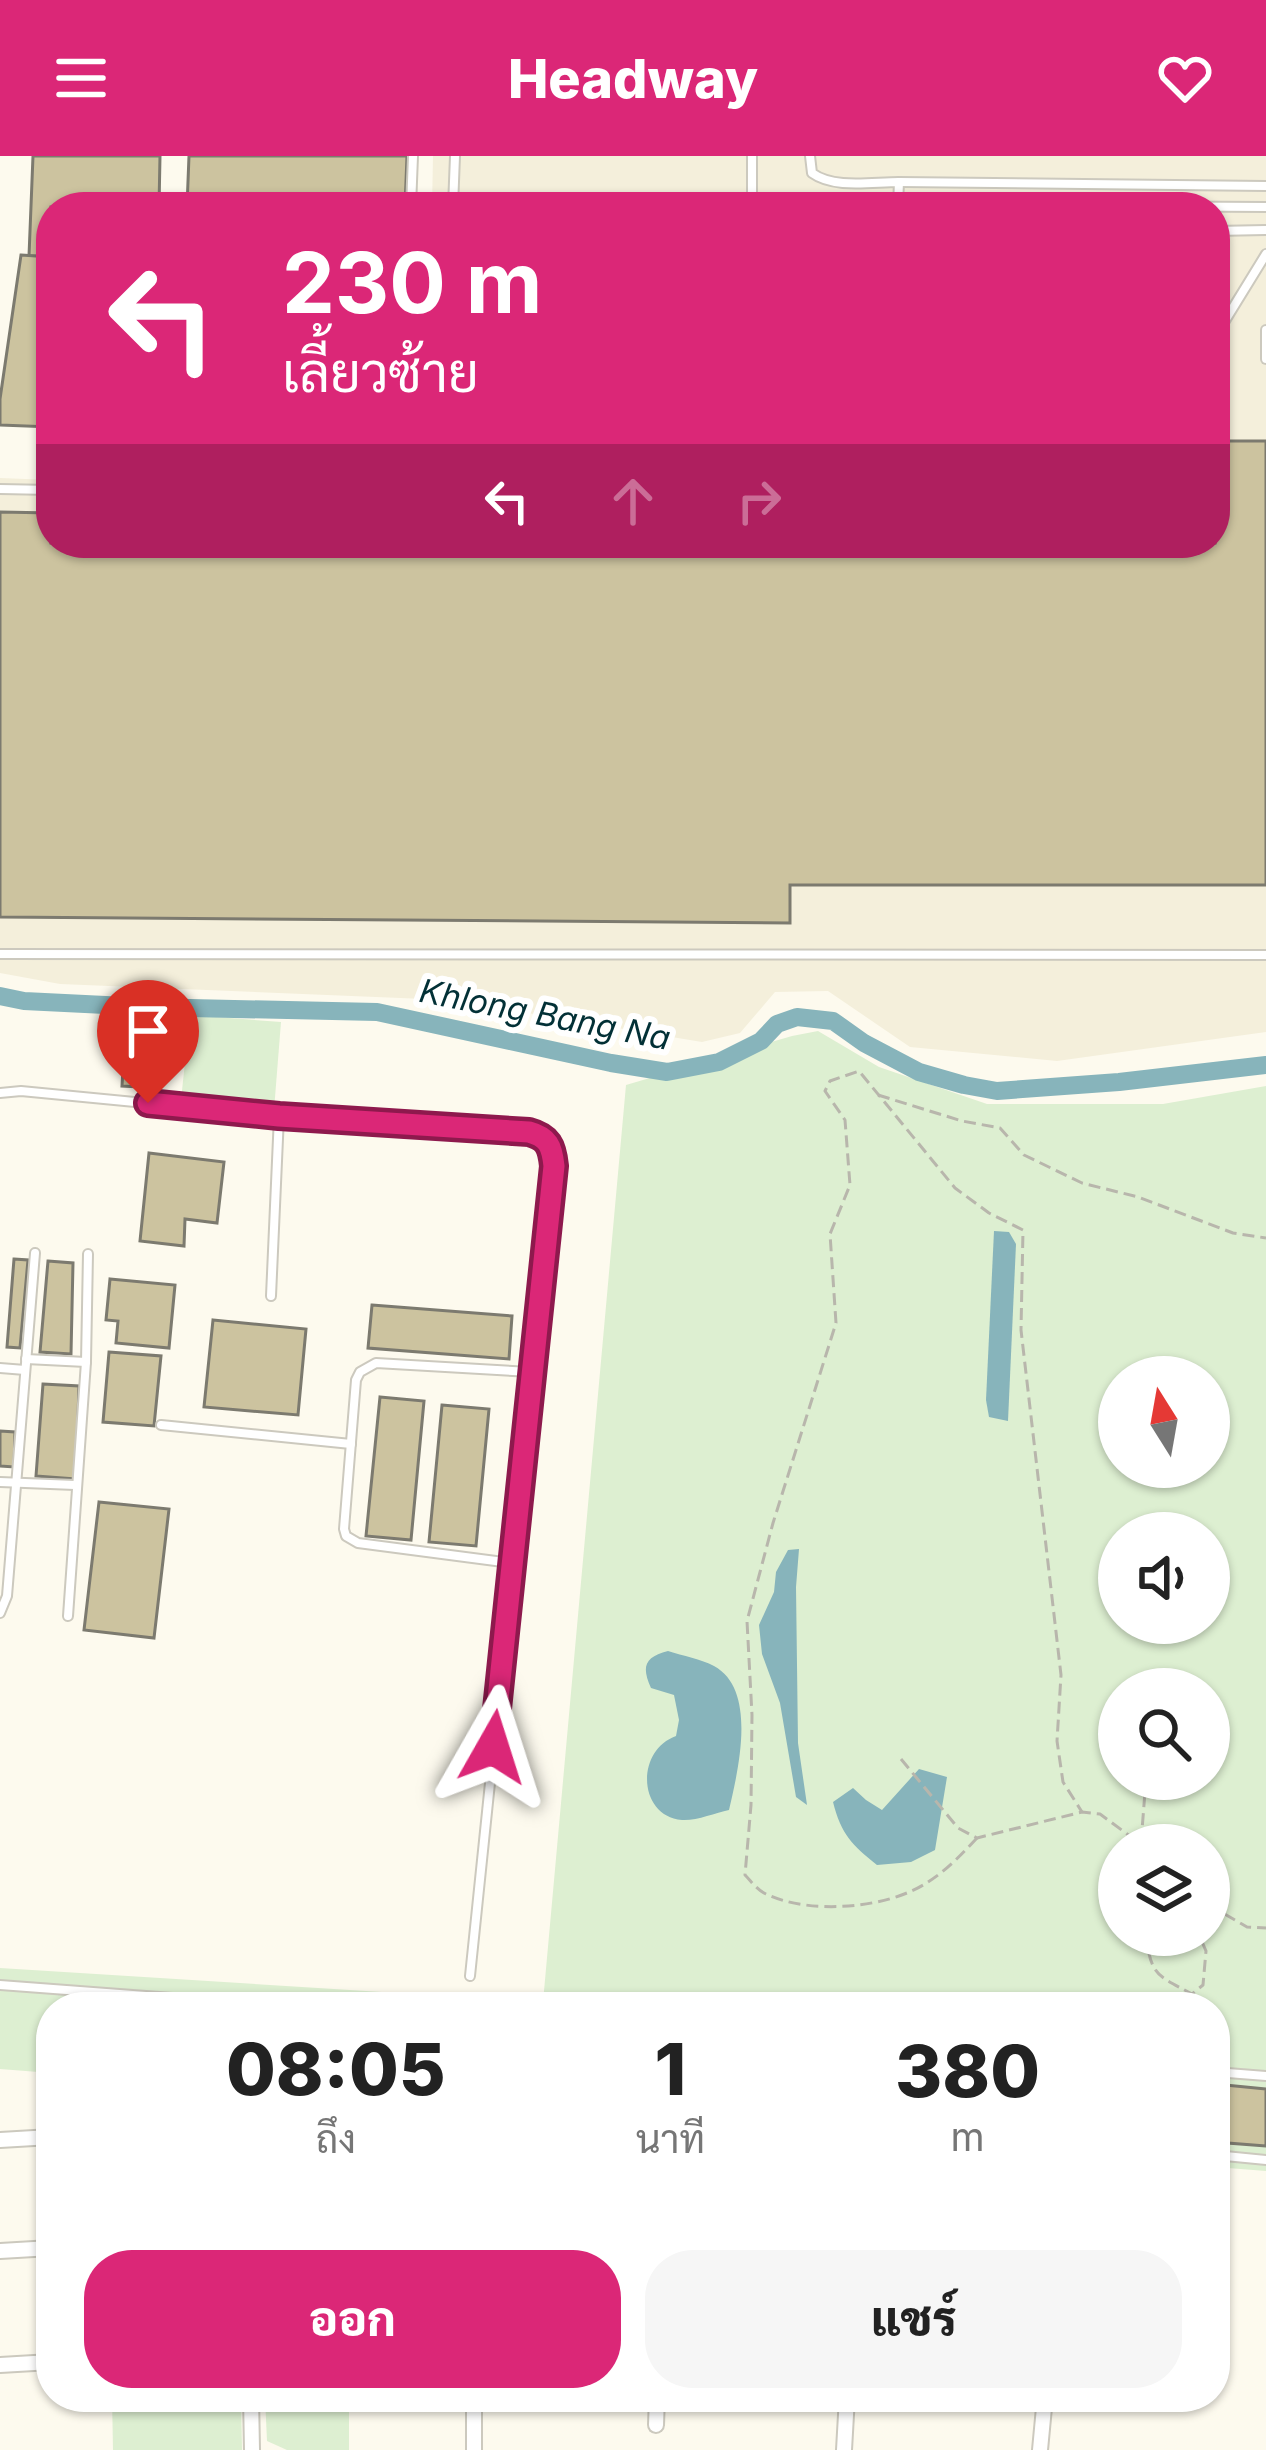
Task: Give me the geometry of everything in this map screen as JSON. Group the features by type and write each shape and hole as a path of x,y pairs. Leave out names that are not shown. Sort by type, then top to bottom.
{"street":[{"path":"0,2140 36,2138"},
{"path":"0,2251 36,2249"},
{"path":"0,2365 36,2363"},
{"path":"251,2412 252,2450"},
{"path":"474,2412 474,2450"},
{"path":"656,2412 656,2425"},
{"path":"844,2450 846,2412"},
{"path":"1040,2450 1044,2412"}],"lane":[{"path":"412,192 413,156"},
{"path":"454,192 455,156"},
{"path":"752,156 752,192"},
{"path":"810,156 812,173 830,182 1266,186"},
{"path":"898,182 898,192"},
{"path":"994,183 996,192"},
{"path":"1091,185 1091,192"},
{"path":"1230,206 1266,206"},
{"path":"1230,231 1266,230"},
{"path":"1230,313 1266,254"},
{"path":"1266,330 1266,359"},
{"path":"0,489 36,490"},
{"path":"0,954 1266,956"},
{"path":"0,1093 529,1132 543,1136 553,1151 470,1976"},
{"path":"271,1295 279,1116"},
{"path":"0,1613 8,1596 35,1253"},
{"path":"68,1616 86,1362 88,1253"},
{"path":"0,1368 86,1362"},
{"path":"511,1563 350,1541 344,1529 356,1381 376,1363 531,1372"},
{"path":"161,1425 351,1444"},
{"path":"0,1482 75,1485"},
{"path":"0,1985 93,1992"},
{"path":"1230,2073 1266,2076"},
{"path":"1230,2156 1266,2159"}],"path":[{"path":"1082,1812 1064,1782 1057,1741 1060,1676 1021,1330 1023,1230 955,1188 859,1071 830,1081 824,1091 845,1120 850,1185 830,1234 836,1323 772,1523 747,1621 752,1714 745,1875 761,1892 799,1906 840,1907 924,1885 977,1838 1082,1812 1100,1814 1113,1824"},
{"path":"877,1094 962,1121 1000,1127 1024,1154 1082,1183 1138,1197 1233,1233 1266,1238"},
{"path":"901,1760 958,1828 977,1838"},
{"path":"1230,1917 1247,1927 1266,1928"},
{"path":"1149,1956 1161,1977 1188,1992"},
{"path":"1194,1992 1203,1984 1206,1956"}],"shaded area":[{"path":"433,156 1266,156 1266,1032 1057,1061 910,1047 828,991 775,992 740,1033 702,1042 449,1000 60,984 0,973 0,478 36,479 36,558 1230,558 1230,192 432,192"}],"green space":[{"path":"190,1015 281,1022 274,1110 181,1100"},
{"path":"818,1031 879,1067 987,1104 1163,1104 1266,1086 1266,2171 1230,2168 1230,1992 544,1992 626,1085"},
{"path":"0,1968 383,1992 36,1992 36,2072 0,2069"},
{"path":"112,2412 241,2412 242,2450 113,2450"},
{"path":"266,2412 349,2412 349,2450 287,2450 267,2441"}],"water":[{"path":"994,1231 1009,1232 1016,1244 1008,1421 989,1417 986,1400"},
{"path":"799,1549 798,1743 807,1805 796,1797 780,1703 762,1654 759,1625 774,1592 776,1572 788,1550"},
{"path":"668,1651 714,1666 728,1677 736,1693 741,1732 729,1810 682,1820 667,1816 650,1796 648,1768 653,1755 676,1736 679,1720 674,1695 651,1688 646,1668 654,1656"},
{"path":"919,1769 947,1777 935,1850 911,1862 877,1865 849,1838 833,1802 853,1788 882,1810"}],"building":[{"path":"33,156 160,156 159,192 36,192 36,256 29,256"},
{"path":"189,156 407,156 406,192 188,192"},
{"path":"21,255 36,256 36,426 0,425"},
{"path":"1230,441 1266,441 1266,885 790,885 790,923 0,917 0,512 36,513 36,558 1230,558"},
{"path":"124,1050 161,1053 160,1077 140,1075 139,1087 122,1086"},
{"path":"149,1153 224,1162 217,1223 185,1219 184,1246 140,1241"},
{"path":"14,1259 28,1260 20,1348 7,1347"},
{"path":"48,1261 73,1263 71,1354 40,1352"},
{"path":"110,1279 175,1285 169,1348 116,1343 118,1321 106,1320"},
{"path":"372,1305 512,1316 509,1359 368,1348"},
{"path":"213,1320 306,1329 298,1415 204,1407"},
{"path":"109,1352 161,1356 154,1426 103,1422"},
{"path":"43,1384 79,1386 76,1479 36,1476"},
{"path":"380,1397 424,1401 411,1540 366,1536"},
{"path":"442,1405 489,1409 476,1546 429,1542"},
{"path":"0,1431 15,1432 14,1467 0,1466"},
{"path":"99,1502 169,1509 154,1638 84,1630"},
{"path":"1230,2085 1266,2089 1266,2146 1230,2143"}],"waterway":[{"name":"Khlong Bang Na","path":"0,996 146,1007 377,1012 667,1072 719,1062 761,1041 777,1024 797,1017 833,1021 919,1072 997,1091 1266,1065"}],"route":[{"path":"148,1103 529,1132 549,1143 554,1166 493,1747"}]}
